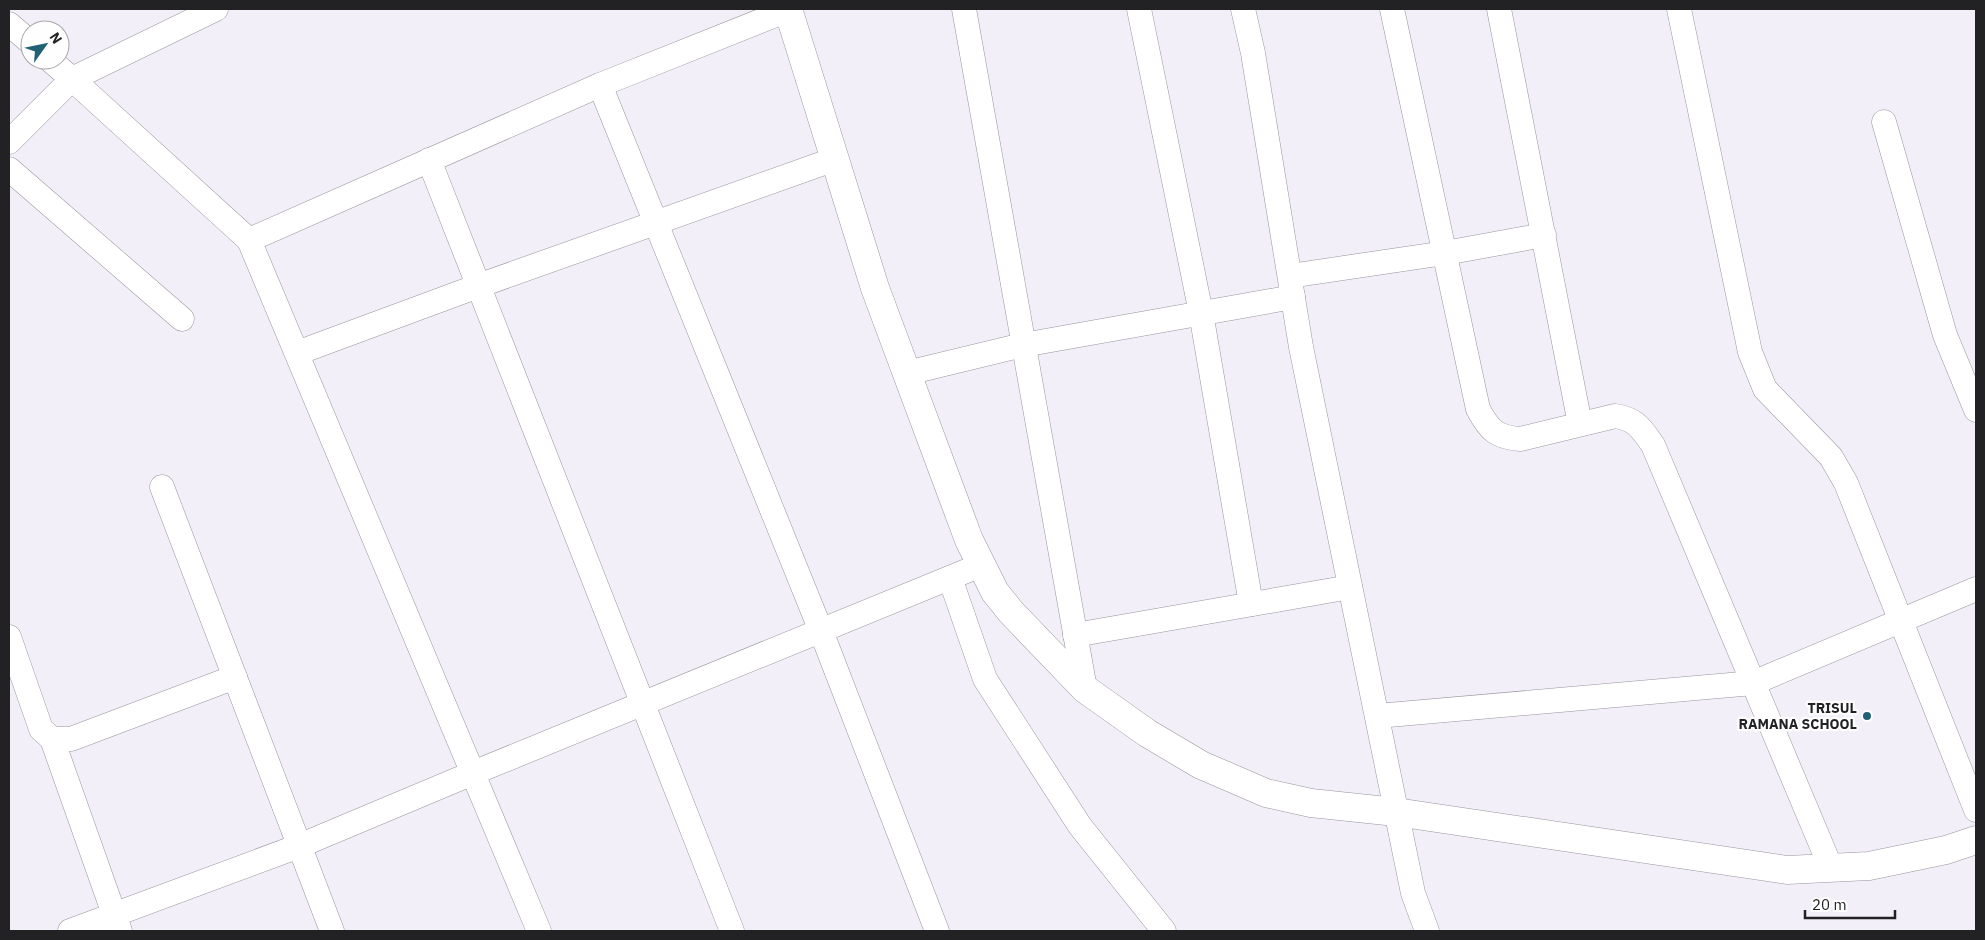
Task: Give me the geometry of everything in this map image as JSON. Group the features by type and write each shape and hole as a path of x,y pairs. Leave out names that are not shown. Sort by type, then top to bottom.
{"street":[{"path":"9,142 72,79 216,9"},
{"path":"249,240 600,84 788,9 875,288 969,540 981,565 995,592 1011,612 1085,689 1147,733 1201,765 1266,793 1312,803 1396,812 1787,870 1869,866 1946,850 1976,840"},
{"path":"964,9 1085,689"},
{"path":"1139,9 1201,313 1251,604"},
{"path":"1243,9 1254,53 1303,356 1413,893 1426,931"},
{"path":"1392,9 1478,409 1485,422 1494,432 1505,438 1520,439 1615,416 1627,418 1638,425 1646,435 1653,445 1831,868"},
{"path":"1499,9 1580,424"},
{"path":"1678,9 1750,352 1765,389 1831,457 1846,483 1976,810"},
{"path":"9,24 20,33"},
{"path":"62,70 249,240 539,931"},
{"path":"600,84 821,631 937,931"},
{"path":"1884,122 1945,335 1976,410"},
{"path":"297,353 478,286 835,159"},
{"path":"429,160 732,931"},
{"path":"9,169 182,319"},
{"path":"907,373 1023,345 1201,313 1291,286 1544,234"},
{"path":"162,487 332,931"},
{"path":"70,931 117,923 473,773 981,565"},
{"path":"950,578 985,679 1080,826 1164,931"},
{"path":"1075,635 1350,587"},
{"path":"1377,716 1753,683 1976,589"},
{"path":"9,637 41,728 52,739 117,923"},
{"path":"52,739 70,739 235,677"}],"place":[{"name":"TRISUL RAMANA SCHOOL","path":"1867,716"}]}
